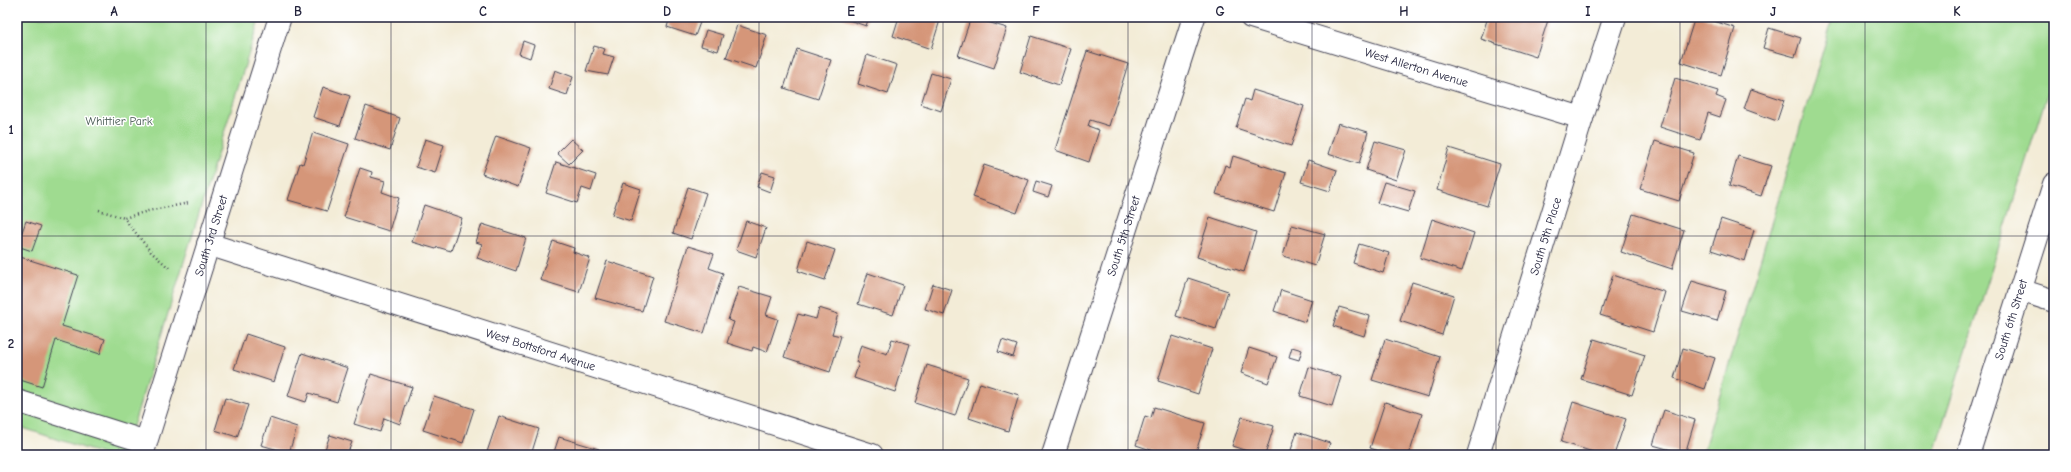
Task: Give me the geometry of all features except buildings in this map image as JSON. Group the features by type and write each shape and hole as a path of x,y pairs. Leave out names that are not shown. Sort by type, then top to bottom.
{"street":[{"name":"South 3rd Street","path":"144,448 280,17"},
{"name":"South 5th Street","path":"1053,455 1194,17"},
{"name":"West Allerton Avenue","path":"1251,17 1582,118"},
{"name":"South 5th Place","path":"1478,455 1582,118 1615,17"},
{"name":"South 6th Street","path":"1968,455 2054,184"},
{"name":"West Bottsford Avenue","path":"208,244 872,455"},
{"path":"2020,290 2054,301"},
{"path":"17,401 144,448"}],"path":[{"path":"124,218 148,211 189,203"},
{"path":"99,210 124,218 151,252 169,268"}],"green space":[{"name":"Whittier Park","path":"17,17 260,17 124,455 105,455 17,426"},
{"path":"1833,17 2054,17 2054,72 1933,455 1702,455"}]}
